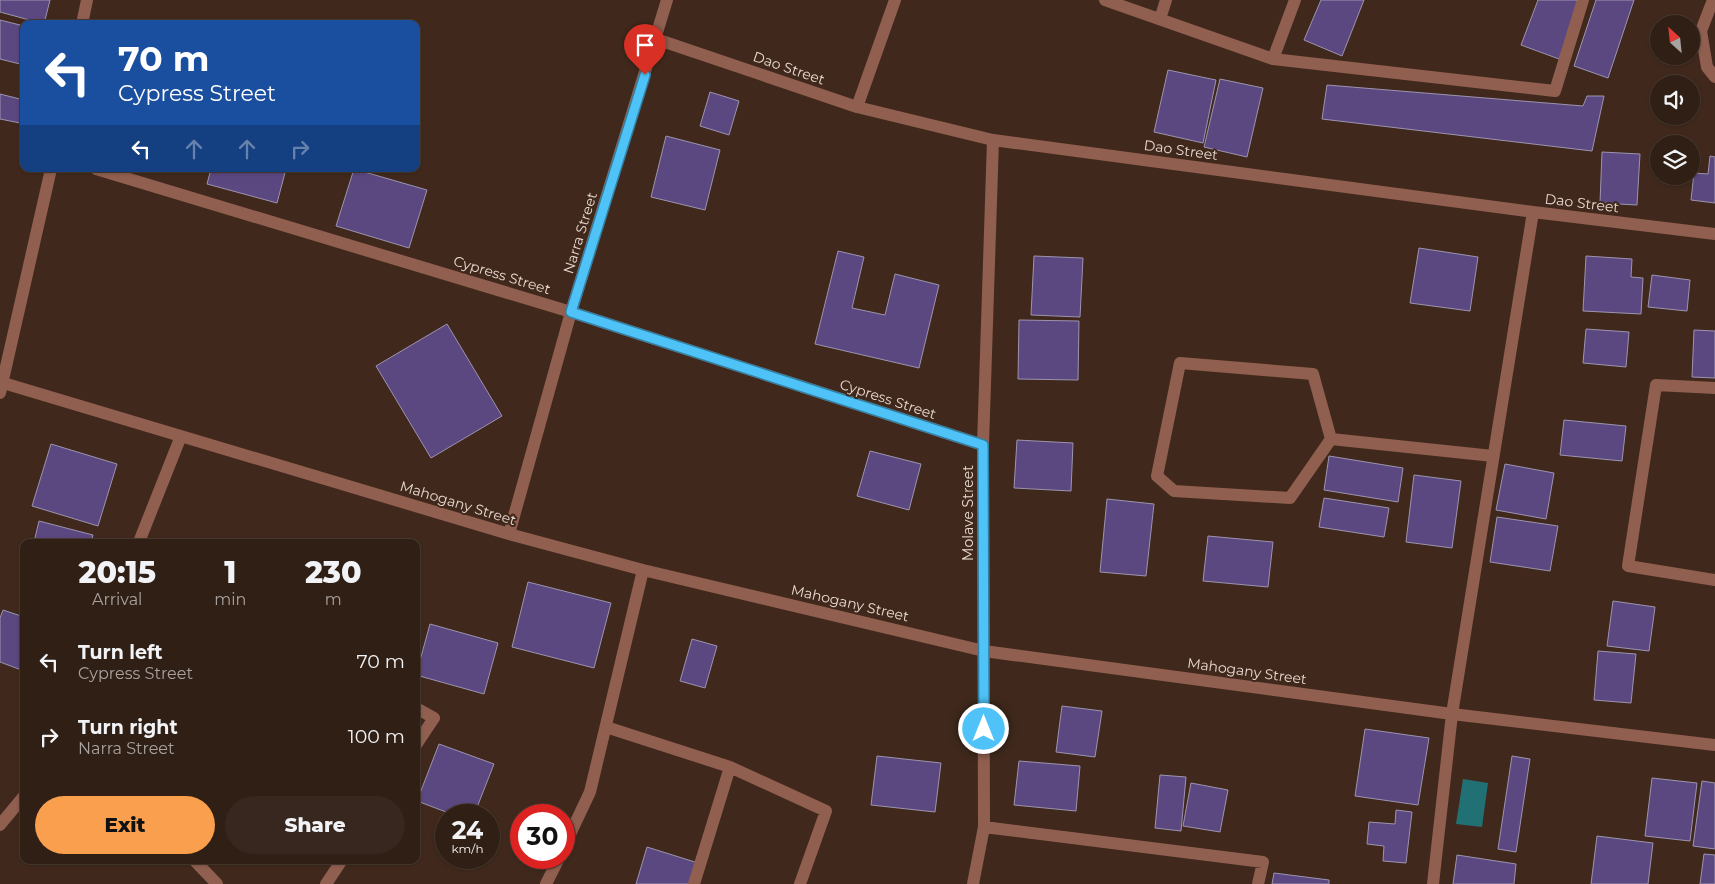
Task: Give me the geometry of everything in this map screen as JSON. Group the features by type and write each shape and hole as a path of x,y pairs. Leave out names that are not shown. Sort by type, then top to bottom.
{"street":[{"path":"83,20 87,0"},
{"name":"Narra Street","path":"509,534 571,312 667,0"},
{"path":"857,107 895,0"},
{"path":"1105,0 1273,59 1555,91 1584,0"},
{"path":"1160,20 1166,0"},
{"path":"1273,59 1296,0"},
{"path":"1713,0 1701,31 1707,67 1715,77"},
{"name":"Dao Street","path":"656,39 857,107 993,140 1533,212 1715,234"},
{"name":"Molave Street","path":"973,884 984,827 983,445 993,140"},
{"path":"1,386 50,172"},
{"name":"Cypress Street","path":"106,172 571,312 983,445"},
{"path":"1433,884 1452,714 1533,212"},
{"path":"1180,362 1313,374 1331,439 1290,498 1174,491 1158,476 1180,362"},
{"path":"1715,388 1656,385 1628,566 1715,580"},
{"name":"Mahogany Street","path":"1,386 181,436 509,534 643,570 984,650 1452,714 1715,744"},
{"path":"140,539 181,436"},
{"path":"1331,439 1493,456"},
{"path":"575,824 590,792 643,570"},
{"path":"420,710 434,718 420,739"},
{"path":"606,727 730,767 826,811 800,884"},
{"path":"694,884 730,767"},
{"path":"0,825 20,801"},
{"path":"984,827 1263,862 1258,884"},
{"path":"198,864 217,884"},
{"path":"326,884 339,864"},
{"path":"546,884 554,869"}],"water":[{"path":"1463,779 1488,783 1482,827 1456,824"}],"building":[{"path":"0,0 50,0 45,20 29,20 0,12"},
{"path":"1321,0 1364,0 1342,56 1304,40"},
{"path":"1538,0 1575,0 1581,2 1559,59 1521,45"},
{"path":"1596,0 1634,0 1608,78 1574,66"},
{"path":"0,20 20,25 20,64 0,59"},
{"path":"1168,70 1216,80 1203,143 1154,132"},
{"path":"1220,79 1263,88 1247,157 1204,147"},
{"path":"1327,85 1583,106 1587,96 1604,96 1592,151 1322,119"},
{"path":"710,92 739,101 729,135 700,126"},
{"path":"0,94 20,99 20,123 0,119"},
{"path":"666,136 720,150 705,210 651,197"},
{"path":"1602,152 1640,154 1637,205 1600,203"},
{"path":"1710,156 1715,157 1715,203 1691,200 1693,185 1700,185 1700,173 1708,174"},
{"path":"210,172 285,172 277,203 207,184"},
{"path":"353,172 364,172 427,190 409,248 336,226"},
{"path":"1419,248 1478,257 1470,311 1410,303"},
{"path":"838,251 864,257 852,308 885,315 895,274 939,285 919,368 815,344"},
{"path":"1034,256 1083,258 1080,317 1031,315"},
{"path":"1586,256 1632,259 1631,277 1643,278 1641,314 1583,311"},
{"path":"1652,275 1690,280 1687,311 1648,307"},
{"path":"1019,320 1079,321 1078,380 1018,379"},
{"path":"447,324 502,416 431,458 376,366"},
{"path":"1586,329 1629,332 1626,367 1583,363"},
{"path":"1694,330 1715,331 1715,378 1692,377"},
{"path":"1564,420 1626,426 1622,461 1560,455"},
{"path":"1017,440 1073,443 1071,491 1014,488"},
{"path":"51,444 117,464 98,526 32,506"},
{"path":"870,451 921,464 909,510 857,496"},
{"path":"1329,456 1403,468 1398,502 1324,490"},
{"path":"1505,464 1554,473 1546,519 1496,510"},
{"path":"1414,475 1461,481 1452,548 1406,542"},
{"path":"1324,498 1389,508 1384,537 1319,527"},
{"path":"1107,499 1154,504 1146,576 1100,572"},
{"path":"1497,517 1558,526 1550,571 1490,562"},
{"path":"39,521 93,535 92,539 35,539"},
{"path":"1208,536 1273,542 1268,587 1203,581"},
{"path":"528,582 611,603 594,668 512,647"},
{"path":"1613,601 1655,607 1649,651 1607,646"},
{"path":"3,610 20,616 20,670 0,662 0,618"},
{"path":"430,624 498,643 484,694 420,676 420,660"},
{"path":"692,639 717,646 705,688 680,681"},
{"path":"1598,651 1636,654 1631,703 1594,700"},
{"path":"1062,706 1102,711 1095,757 1056,752"},
{"path":"1365,729 1429,738 1418,805 1355,796"},
{"path":"439,744 494,764 478,804 435,804 435,808 420,802 420,793"},
{"path":"877,756 941,763 935,812 871,805"},
{"path":"1512,756 1530,759 1516,852 1498,849"},
{"path":"1019,761 1080,766 1076,811 1014,805"},
{"path":"1160,775 1186,777 1181,831 1155,828"},
{"path":"1652,778 1697,783 1690,841 1645,836"},
{"path":"1702,781 1715,783 1715,849 1693,846"},
{"path":"1191,783 1228,790 1220,832 1183,826"},
{"path":"1396,810 1412,812 1406,863 1383,861 1384,846 1367,844 1369,822 1395,824"},
{"path":"1597,836 1653,843 1648,884 1591,884"},
{"path":"647,847 698,863 691,884 636,884"},
{"path":"1704,854 1715,855 1715,884 1700,884"},
{"path":"1457,855 1516,864 1514,884 1453,884"},
{"path":"1274,873 1329,880 1329,884 1272,884"}],"route":[{"path":"645,75 571,312 983,445 984,729"}]}
